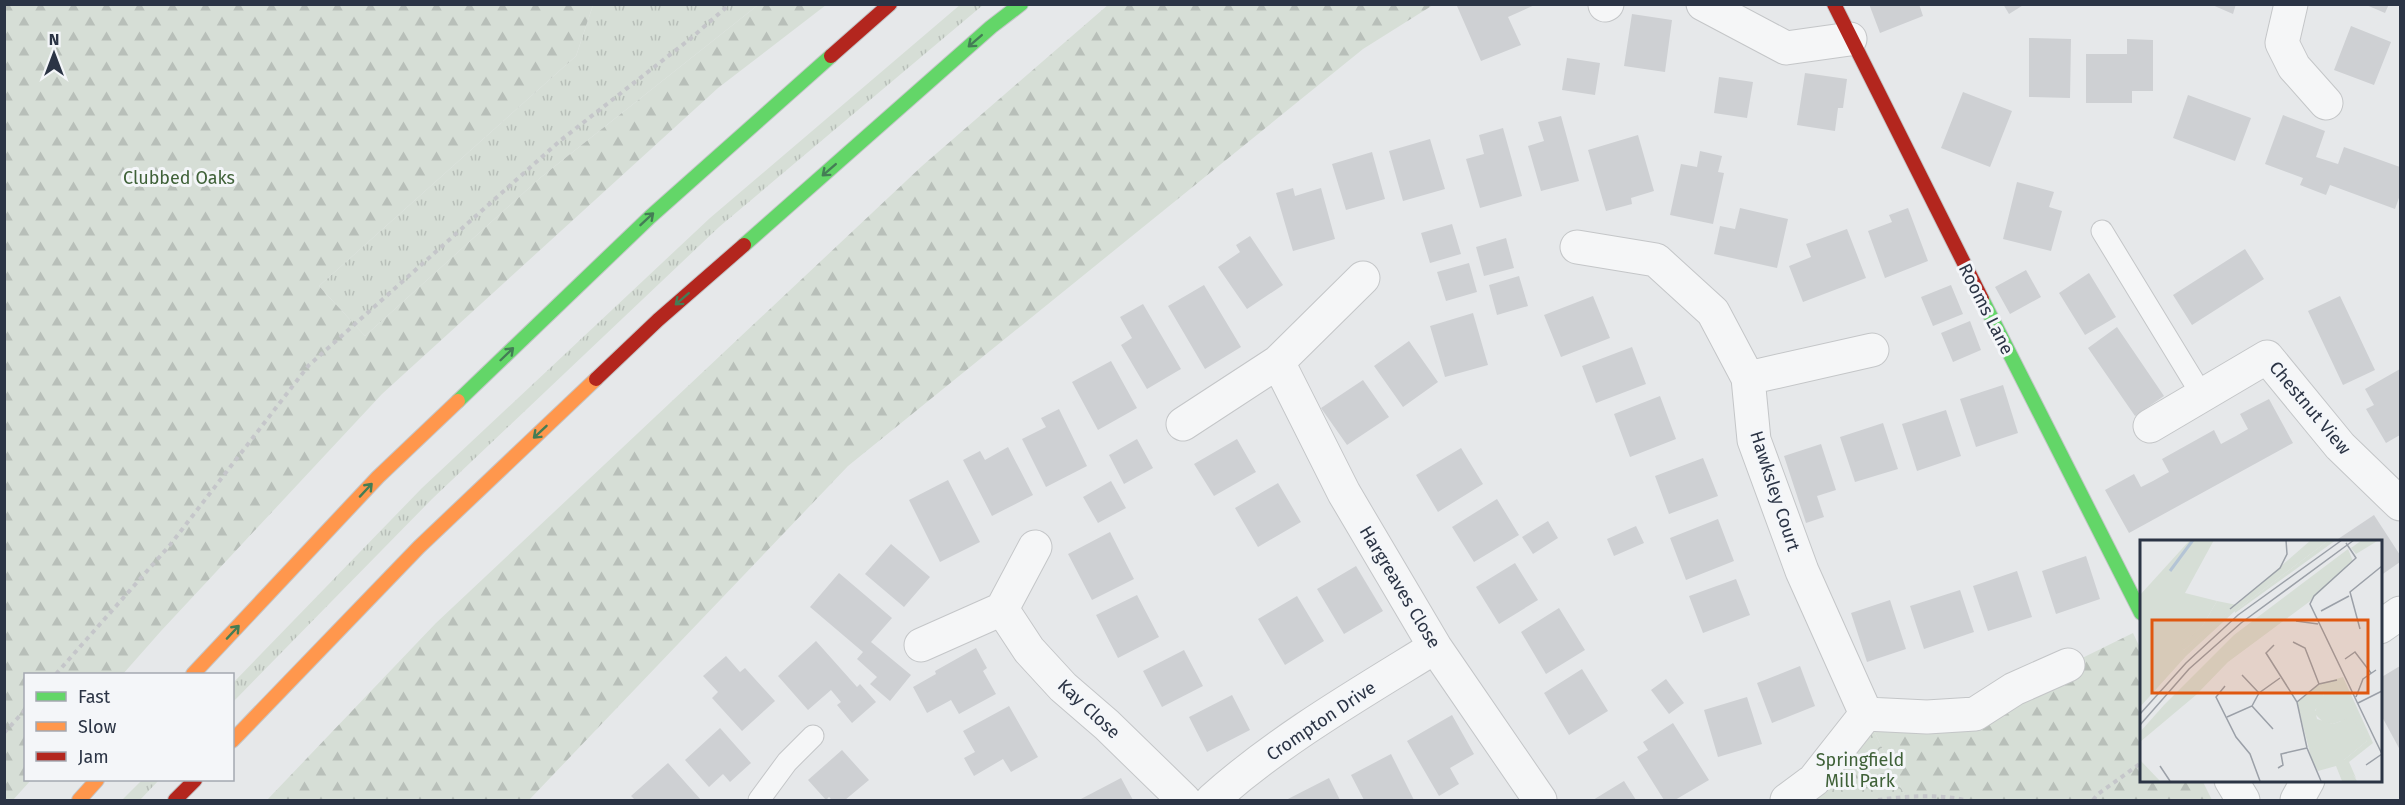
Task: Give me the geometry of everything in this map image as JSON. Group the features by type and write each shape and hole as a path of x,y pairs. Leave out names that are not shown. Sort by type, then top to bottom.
{"main road":[{"path":"195,673 395,461 650,217 890,4"},
{"path":"234,739 418,547 658,320 991,27 1021,4"},
{"name":"Rooms Lane","path":"1834,4 2140,611"},
{"path":"79,801 96,781"},
{"path":"175,801 194,781"}],"street":[{"path":"1703,4 1786,48 1850,39"},
{"path":"2291,4 2282,44 2294,68 2326,103"},
{"name":"Hawksley Court","path":"1577,247 1656,260 1713,312 1748,378 1754,440 1802,571 1866,714"},
{"path":"1183,424 1278,362 1363,278"},
{"path":"1748,378 1872,350"},
{"name":"Chestnut View","path":"2150,426 2266,357 2340,446 2400,504"},
{"name":"Hargreaves Close","path":"1278,362 1344,493 1435,647 1540,801"},
{"path":"921,645 1002,609 1035,547"},
{"name":"Kay Close","path":"1002,609 1029,650 1063,687 1107,725 1184,801"},
{"path":"2381,626 2400,613"},
{"name":"Crompton Drive","path":"1212,801 1234,780 1317,721 1435,647"},
{"path":"1787,801 1814,780 1866,714 1927,717 1975,714 2014,689 2068,664"},
{"path":"2232,781 2243,801"},
{"path":"2297,801 2307,781"}],"lane":[{"path":"2102,231 2202,395"},
{"path":"759,801 787,762 813,736"}],"path":[{"path":"58,673 170,545 309,364 561,140 690,39 730,4"},
{"path":"4,734 24,711"},
{"path":"2093,801 2098,794 2140,764"},
{"path":"1878,801 1905,796 1951,797 1965,801"}],"green space":[{"name":"Clubbed Oaks","path":"5,4 593,5 576,56 319,286 365,336 540,178 758,5 826,5 718,88 382,394 124,673 24,673 24,781 30,781 13,800 5,800"},
{"path":"961,4 983,5 719,227 432,499 234,701 234,682 422,488 710,218"},
{"path":"1109,4 1433,5 1363,49 848,466 529,800 267,800 436,623 922,166"},
{"path":"593,5 758,5 540,178 365,336 319,286 576,56"},
{"path":"2133,633 2140,648 2140,781 2202,781 2212,800 1907,800 1866,714 1927,717 2068,665"},
{"name":"Springfield Mill Park","path":"1866,714 1907,800 1787,800"},
{"path":"141,781 158,781 140,800 122,800"}],"building":[{"path":"1462,4 1537,4 1508,17 1521,45 1481,61 1457,6"},
{"path":"1869,4 1919,4 1923,16 1880,33"},
{"path":"2003,4 2025,4 2009,14"},
{"path":"2210,4 2236,4 2233,14"},
{"path":"2364,4 2389,4 2385,13"},
{"path":"1632,14 1672,20 1665,72 1624,66"},
{"path":"2351,26 2391,42 2374,85 2334,70"},
{"path":"2029,38 2071,39 2070,98 2029,97"},
{"path":"2127,39 2153,40 2153,91 2132,91 2132,103 2086,103 2086,54 2127,54"},
{"path":"1567,58 1600,63 1595,95 1562,90"},
{"path":"1805,73 1847,79 1843,108 1838,108 1835,131 1797,125"},
{"path":"1719,77 1753,82 1747,118 1714,113"},
{"path":"1963,92 2012,111 1990,167 1941,148"},
{"path":"2188,95 2251,118 2235,161 2173,138"},
{"path":"2283,115 2325,131 2316,157 2338,164 2344,147 2400,167 2400,195 2395,209 2330,185 2326,195 2300,185 2303,178 2265,164"},
{"path":"1561,116 1579,181 1541,191 1528,146 1544,141 1538,122"},
{"path":"1503,128 1522,196 1480,208 1466,159 1484,154 1479,135"},
{"path":"1638,135 1654,191 1631,198 1632,204 1606,211 1588,150"},
{"path":"1430,139 1445,189 1403,201 1389,151"},
{"path":"1700,151 1722,156 1718,172 1724,173 1713,224 1670,215 1681,164 1697,167"},
{"path":"1372,152 1385,199 1346,210 1332,164"},
{"path":"2017,182 2054,192 2049,207 2062,211 2051,251 2003,239"},
{"path":"1293,188 1295,196 1321,188 1335,239 1293,251 1276,193"},
{"path":"1740,208 1788,219 1777,268 1714,254 1720,226 1735,229"},
{"path":"1908,208 1928,261 1885,278 1868,231 1892,222 1889,215"},
{"path":"1452,224 1461,254 1430,263 1421,233"},
{"path":"1847,229 1866,278 1803,302 1789,266 1811,257 1806,244"},
{"path":"1250,236 1283,285 1247,309 1218,267 1240,252 1236,245"},
{"path":"1506,238 1514,268 1484,276 1476,247"},
{"path":"2245,249 2264,279 2192,325 2173,295"},
{"path":"1469,263 1477,292 1446,301 1437,272"},
{"path":"2026,270 2041,297 2010,314 1995,287"},
{"path":"2089,273 2116,317 2085,335 2059,293"},
{"path":"1519,276 1528,306 1497,315 1489,285"},
{"path":"1204,285 1241,347 1205,369 1168,306"},
{"path":"1951,285 1963,314 1933,326 1921,297"},
{"path":"1593,296 1610,338 1561,357 1544,315"},
{"path":"2340,296 2375,370 2343,385 2308,311"},
{"path":"1143,304 1181,369 1147,389 1121,345 1132,338 1120,317"},
{"path":"1473,313 1488,365 1445,377 1430,326"},
{"path":"1970,321 1981,350 1953,362 1941,333"},
{"path":"2117,327 2164,396 2135,416 2088,348"},
{"path":"1409,341 1438,382 1403,407 1374,366"},
{"path":"1632,347 1646,384 1596,403 1582,366"},
{"path":"1111,361 1137,408 1098,430 1072,382"},
{"path":"2400,369 2400,435 2386,443 2366,409 2374,405 2365,389"},
{"path":"1363,380 1389,417 1347,445 1321,408"},
{"path":"2003,385 2018,433 1976,447 1960,399"},
{"path":"1660,396 1676,439 1630,457 1614,414"},
{"path":"2269,399 2293,443 2129,533 2105,490 2134,474 2141,487 2153,481 2169,472 2162,459 2214,430 2221,444 2236,436 2248,429 2240,414"},
{"path":"1059,409 1087,466 1046,487 1022,439 1046,427 1041,418"},
{"path":"1946,410 1961,456 1917,471 1902,424"},
{"path":"1883,423 1898,469 1855,482 1840,437"},
{"path":"1137,439 1153,468 1124,484 1109,455"},
{"path":"1237,439 1256,472 1214,496 1194,464"},
{"path":"1821,444 1836,490 1817,496 1824,517 1806,523 1784,456"},
{"path":"1008,447 1033,495 992,516 963,460 980,451 985,460"},
{"path":"1461,448 1483,484 1438,512 1416,475"},
{"path":"1703,458 1718,496 1669,514 1655,476"},
{"path":"948,480 980,542 940,562 909,500"},
{"path":"1111,481 1126,508 1098,523 1083,497"},
{"path":"1278,483 1301,522 1258,547 1235,508"},
{"path":"1497,499 1519,535 1474,562 1452,527"},
{"path":"2374,515 2400,555 2400,562 2381,575 2381,540 2336,540"},
{"path":"1718,519 1734,561 1686,580 1670,538"},
{"path":"1548,521 1558,538 1533,554 1522,537"},
{"path":"1636,526 1644,543 1614,556 1607,539"},
{"path":"1110,532 1134,579 1092,600 1068,554"},
{"path":"891,544 930,577 904,607 865,574"},
{"path":"2086,556 2100,599 2056,614 2042,571"},
{"path":"1515,563 1538,600 1499,624 1476,587"},
{"path":"1356,566 1383,611 1344,634 1317,589"},
{"path":"2017,571 2032,617 1988,631 1973,586"},
{"path":"839,573 892,618 871,642 911,675 890,701 870,684 877,677 857,659 863,652 810,607"},
{"path":"1736,579 1750,615 1703,633 1689,596"},
{"path":"1960,590 1974,632 1924,649 1910,606"},
{"path":"1137,595 1159,637 1118,658 1096,615"},
{"path":"1297,596 1324,641 1285,665 1258,619"},
{"path":"1890,600 1906,649 1867,662 1851,613"},
{"path":"1559,608 1585,650 1546,674 1521,632"},
{"path":"816,641 857,687 860,684 876,702 852,723 837,705 841,702 831,690 808,710 778,676"},
{"path":"976,648 987,668 983,671 996,694 959,714 951,700 927,713 913,687 936,674 935,671"},
{"path":"1184,650 1203,686 1162,707 1143,671"},
{"path":"726,656 740,672 745,668 775,701 742,731 712,698 718,692 703,676"},
{"path":"1800,666 1815,706 1772,723 1757,683"},
{"path":"2400,666 2400,750 2381,715 2381,677"},
{"path":"1582,669 1608,711 1569,735 1544,693"},
{"path":"1666,679 1684,703 1669,714 1651,690"},
{"path":"1232,695 1250,730 1207,752 1189,717"},
{"path":"1747,697 1762,744 1718,757 1704,710"},
{"path":"1009,706 1038,757 1011,772 1003,759 974,776 964,758 975,752 963,731"},
{"path":"1452,715 1474,754 1450,768 1459,784 1439,796 1407,741"},
{"path":"1673,723 1709,780 1675,800 1664,800 1637,757 1648,750 1643,742"},
{"path":"720,728 751,763 730,782 723,774 709,787 685,760"},
{"path":"842,750 869,780 845,800 832,800 829,797 826,800 808,780"},
{"path":"1391,754 1414,800 1364,800 1351,775"},
{"path":"668,763 701,800 635,800 631,796"},
{"path":"1121,778 1133,800 1079,800"},
{"path":"1329,778 1340,800 1286,800"},
{"path":"1624,781 1636,800 1593,800"}],"traffic: fast":[{"path":"744,245 991,27 1021,4"},
{"path":"458,401 650,217 831,56"},
{"path":"1982,299 2140,611"}],"traffic: slow":[{"path":"234,739 419,547 596,379"},
{"path":"194,673 378,477 458,401"},
{"path":"79,800 96,781"}],"traffic: jam":[{"path":"831,56 890,4"},
{"path":"1834,4 1982,299"},
{"path":"596,379 658,320 744,245"},
{"path":"175,800 194,781"}]}
